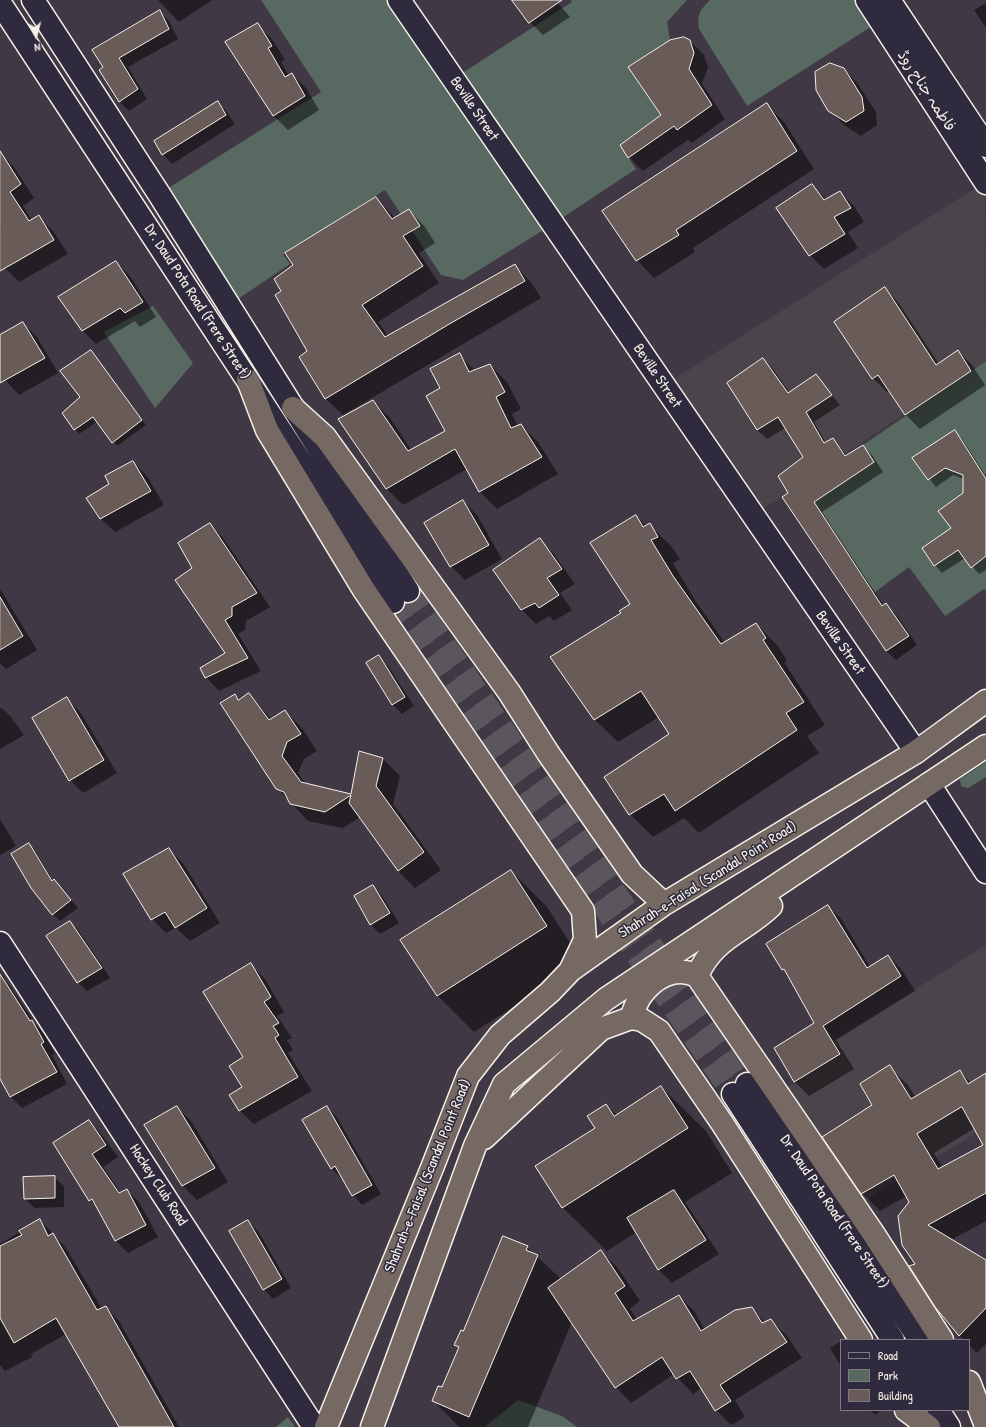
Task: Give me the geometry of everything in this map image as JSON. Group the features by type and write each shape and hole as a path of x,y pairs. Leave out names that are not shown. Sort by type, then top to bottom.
{"highway":[{"path":"248,380 266,430 364,590 583,911 585,940 571,970"},
{"path":"293,408 325,437 509,692 548,753 632,874 664,904"},
{"name":"Shahrah-e-Faisal (Scandal Point Road)","path":"326,1427 468,1076 500,1035 550,992 571,970 664,904 916,752 986,701"},
{"path":"372,1427 475,1146 504,1084 606,999 986,746"},
{"path":"697,976 702,963 714,948 763,914 822,856"},
{"path":"631,1018 640,997 659,978 668,973 681,971 697,976 873,1233 941,1339"},
{"path":"475,1146 601,1029 631,1018 642,1020 659,1031 727,1130 860,1339"},
{"path":"970,1385 986,1426"},
{"path":"907,1411 929,1427"}],"main road":[{"name":"Dr. Daud Pota Road (Frere Street)","path":"0,3 248,380 401,596 293,408 159,194 33,0"},
{"name":"Beville Street","path":"399,0 916,752"},
{"name":"فاطمہ جناح روڈ","path":"867,0 986,183"},
{"name":"فاطمہ جناح روڈ","path":"889,0 986,146"},
{"path":"929,784 986,872"},
{"name":"Hockey Club Road","path":"0,943 314,1427"},
{"name":"Dr. Daud Pota Road (Frere Street)","path":"892,1339 740,1089 919,1339"},
{"path":"939,1411 949,1427"},
{"path":"969,1411 979,1427"}],"shaded area":[{"path":"985,182 986,360 752,516 663,386"},
{"path":"986,945 986,1127 855,1207 778,1094 794,1082 840,1054 832,1041"}],"green space":[{"path":"261,0 399,0 453,79 572,2 571,0 687,0 667,22 670,40 628,67 661,115 620,145 636,169 553,224 463,280 441,275 385,190 283,254 290,264 229,305 159,194 321,92"},
{"path":"710,0 866,0 880,21 747,106 699,29 698,20 700,13"},
{"path":"153,306 193,363 155,408 104,332"},
{"path":"986,361 986,591 984,589 945,616 909,567 875,592 814,502 874,462 863,445"},
{"path":"986,762 986,777 968,788 961,786 960,779"},
{"path":"518,1400 562,1416 577,1427 486,1426"},
{"path":"288,1417 294,1427 276,1427"}],"building":[{"path":"512,0 562,0 529,23"},
{"path":"160,10 169,29 119,58 138,89 119,102 99,70 103,67 92,50"},
{"path":"258,23 272,46 268,48 285,77 292,73 305,96 273,116 225,42"},
{"path":"684,37 690,40 694,53 689,69 712,105 677,130 674,126 628,158 620,145 661,115 628,67 670,40"},
{"path":"830,63 844,68 862,97 864,111 846,122 828,111 816,90 815,72"},
{"path":"218,101 226,115 162,155 154,141"},
{"path":"767,103 797,151 676,230 679,235 636,261 602,211"},
{"path":"0,151 21,184 10,192 29,221 39,215 54,240 0,271"},
{"path":"812,184 824,200 840,191 851,208 834,217 845,234 809,256 776,208"},
{"path":"376,197 392,219 409,209 420,226 403,236 423,266 362,305 385,337 515,264 525,281 451,323 325,399 299,357 307,351 275,295 281,291 274,279 293,265 285,253"},
{"path":"116,261 143,302 125,313 120,308 82,331 58,297"},
{"path":"885,287 936,365 958,350 971,371 905,415 878,375 872,379 834,322"},
{"path":"23,322 45,358 0,383 0,335"},
{"path":"91,350 142,420 112,443 93,417 74,430 62,413 80,397 60,371"},
{"path":"460,353 469,372 490,364 505,392 496,397 511,428 521,424 542,457 479,492 455,449 386,489 338,419 373,400 408,451 445,431 426,396 440,388 430,369"},
{"path":"763,358 788,393 816,374 832,395 806,412 824,443 833,438 845,456 863,445 874,462 814,502 882,606 886,603 909,636 886,651 782,497 788,493 778,476 803,457 778,417 757,430 727,383"},
{"path":"955,430 986,479 986,556 971,568 958,550 934,566 922,548 951,528 938,511 963,493 963,475 945,468 928,480 912,458"},
{"path":"133,461 151,491 100,519 86,498 109,484 105,476"},
{"path":"463,500 489,545 450,567 424,523"},
{"path":"636,515 643,527 650,523 658,537 651,540 673,576 721,644 756,623 766,638 763,640 804,702 786,713 797,730 675,811 664,794 629,815 604,777 669,734 641,691 594,720 550,657 621,613 619,611 630,604 590,543"},
{"path":"210,523 257,593 232,607 232,616 225,620 248,658 205,678 200,668 225,653 175,580 192,568 178,543"},
{"path":"540,538 562,569 547,578 559,595 539,608 535,603 521,610 493,570"},
{"path":"0,597 23,636 0,650"},
{"path":"379,655 405,697 392,705 366,663"},
{"path":"249,693 269,720 285,710 301,734 287,742 282,756 301,782 351,794 359,751 383,758 376,786 424,852 398,871 349,803 351,795 325,812 290,804 284,792 276,789 220,703 235,694 238,700"},
{"path":"67,697 104,760 69,781 32,718"},
{"path":"29,843 52,881 54,879 71,900 52,915 31,888 11,854"},
{"path":"169,848 207,908 175,928 165,912 151,920 123,874"},
{"path":"511,870 547,926 437,996 400,940"},
{"path":"373,885 390,913 370,925 354,896"},
{"path":"828,905 867,968 888,955 901,976 823,1026 840,1054 794,1082 774,1048 814,1023 784,969 782,970 766,944"},
{"path":"70,921 102,968 77,983 46,936"},
{"path":"251,963 271,997 264,1002 279,1023 273,1026 279,1035 275,1038 298,1077 239,1111 229,1095 242,1087 229,1066 243,1057 203,992"},
{"path":"0,974 30,1021 32,1020 44,1042 41,1044 57,1072 10,1097 0,1079"},
{"path":"890,1065 911,1099 960,1070 968,1084 986,1073 986,1193 928,1225 986,1260 986,1308 959,1336 935,1307 909,1266 915,1264 902,1245 898,1216 909,1202 894,1175 861,1194 822,1137 872,1105 860,1084","holes":["962,1107 983,1145 938,1169 917,1134"]},
{"path":"661,1086 688,1128 562,1208 535,1166 595,1128 587,1116 606,1104 614,1116"},
{"path":"177,1106 215,1168 182,1186 144,1125"},
{"path":"327,1106 372,1185 352,1196 335,1166 331,1169 302,1120"},
{"path":"89,1120 106,1145 92,1154 119,1193 127,1189 146,1225 115,1241 92,1199 89,1201 53,1143"},
{"path":"55,1176 55,1198 24,1199 23,1177"},
{"path":"674,1190 706,1240 658,1270 627,1218"},
{"path":"40,1219 48,1236 53,1233 97,1310 106,1306 174,1427 119,1427 56,1318 14,1343 0,1318 0,1246 22,1235 19,1231"},
{"path":"248,1220 282,1279 263,1290 229,1231"},
{"path":"503,1236 528,1246 526,1250 538,1255 469,1417 432,1401 438,1386 442,1387 459,1347 454,1345 461,1330 463,1331"},
{"path":"601,1250 625,1286 615,1293 633,1321 679,1295 701,1331 735,1310 752,1307 762,1323 771,1319 787,1342 720,1385 731,1401 715,1411 690,1371 676,1379 662,1357 615,1388 548,1288"}],"tunnel":[{"path":"408,591 747,1084"},
{"path":"393,602 733,1094"}]}
